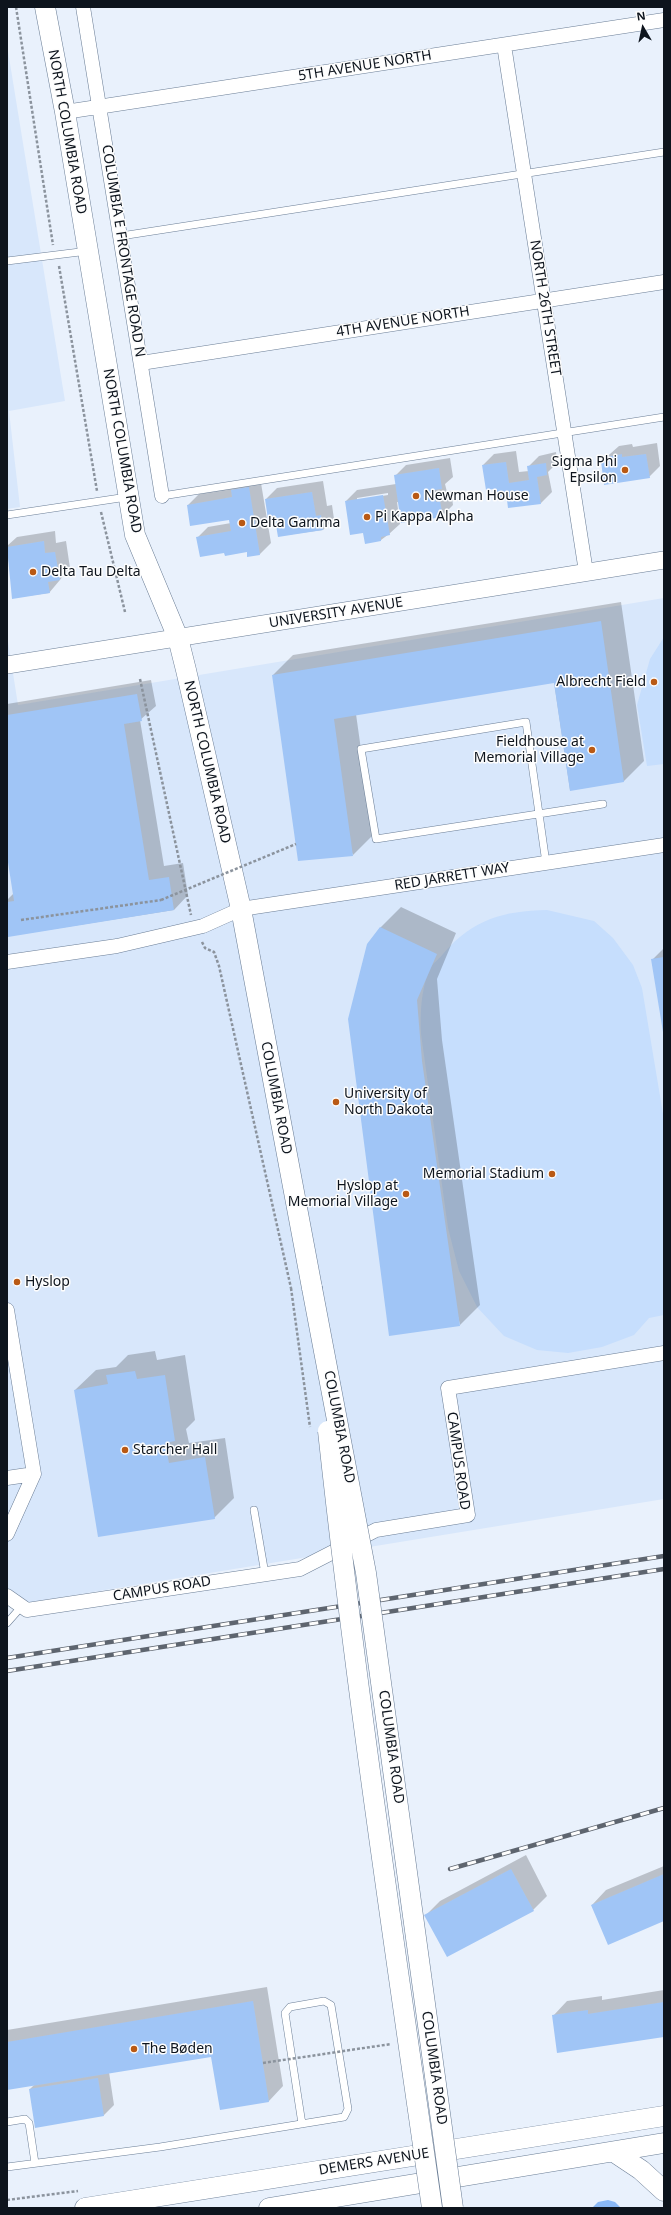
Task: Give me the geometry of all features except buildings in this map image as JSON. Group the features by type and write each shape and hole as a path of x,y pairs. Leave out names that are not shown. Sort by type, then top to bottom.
{"main road":[{"name":"NORTH COLUMBIA ROAD","path":"45,7 65,112 127,496 135,535 178,638 241,909"},
{"name":"COLUMBIA ROAD","path":"241,909 366,1573 453,2208"},
{"name":"COLUMBIA ROAD","path":"312,1288 337,1514 432,2208"},
{"name":"DEMERS AVENUE","path":"85,2208 167,2202 664,2116"},
{"name":"DEMERS AVENUE","path":"269,2208 664,2143"},
{"path":"614,2152 642,2170 664,2191"}],"street":[{"name":"COLUMBIA E FRONTAGE ROAD N","path":"83,7 162,496"},
{"name":"5TH AVENUE NORTH","path":"65,112 664,20"},
{"name":"NORTH 26TH STREET","path":"504,44 586,572"},
{"name":"4TH AVENUE NORTH","path":"141,363 664,282"},
{"name":"UNIVERSITY AVENUE","path":"7,665 664,560"},
{"name":"RED JARRETT WAY","path":"7,962 117,946 203,926 241,909 664,845"},
{"path":"7,1310 34,1474 7,1534"},
{"name":"CAMPUS ROAD","path":"7,1596 27,1610 300,1569 376,1530 468,1516 448,1388 664,1353"},
{"path":"7,1478 34,1474"}],"lane":[{"path":"121,236 524,172 664,152"},
{"path":"7,262 88,251"},
{"path":"162,496 664,417"},
{"path":"7,515 127,496"},
{"path":"546,863 539,814 526,722 361,749 376,839 539,814 603,804"},
{"path":"254,1510 265,1574"},
{"path":"7,1623 22,1606"},
{"path":"7,2167 160,2147 302,2124 344,2117 348,2110 331,2005 324,2001 290,2007 285,2013 302,2124"},
{"path":"7,2122 25,2119 29,2123 35,2163"}],"path":[{"path":"16,7 52,242 57,256 99,501 125,612"},
{"path":"140,678 190,908"},
{"path":"21,920 161,900 296,844"},
{"path":"205,948 214,952 219,966 291,1288"},
{"path":"263,2063 394,2044"}],"shaded area":[{"path":"7,45 65,401 9,411 20,507 7,509"},
{"name":"University of North Dakota","path":"664,598 664,1499 7,1606 7,635 18,705"},
{"name":"Albrecht Field","path":"664,637 664,764 647,766 637,705 650,659"},
{"name":"Memorial Stadium","path":"547,910 594,921 613,938 633,965 642,988 664,1120 664,1315 649,1318 634,1335 602,1347 568,1353 537,1350 504,1336 477,1307 459,1271 448,1228 421,1034 424,986 429,970 454,942 466,932 490,919 516,912"},
{"path":"608,2200 615,2202 621,2208 592,2208 598,2202"}],"railway":[{"path":"7,1658 664,1556"},
{"path":"7,1671 664,1569"},
{"path":"450,1869 664,1808"}],"place":[{"name":"Sigma Phi Epsilon","path":"625,470"},
{"name":"Newman House","path":"416,496"},
{"name":"Pi Kappa Alpha","path":"367,517"},
{"name":"Delta Gamma","path":"242,523"},
{"name":"Delta Tau Delta","path":"33,572"},
{"name":"Albrecht Field","path":"654,682"},
{"name":"Fieldhouse at Memorial Village","path":"592,750"},
{"name":"University of North Dakota","path":"336,1102"},
{"name":"Memorial Stadium","path":"552,1174"},
{"name":"Hyslop at Memorial Village","path":"406,1194"},
{"name":"Hyslop","path":"17,1282"},
{"name":"Starcher Hall","path":"125,1450"},
{"name":"The Bøden","path":"134,2049"}]}
